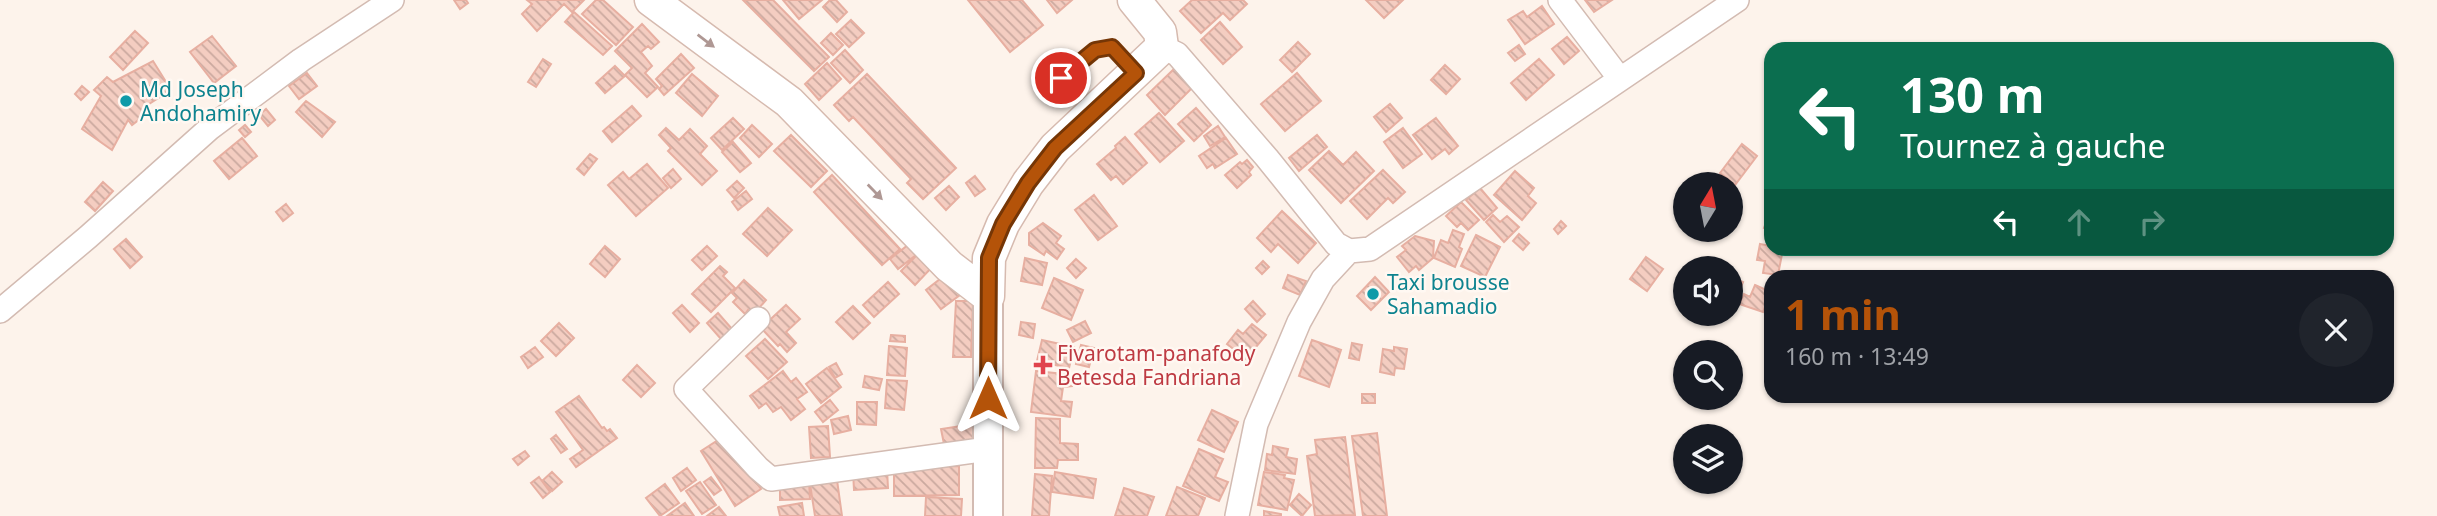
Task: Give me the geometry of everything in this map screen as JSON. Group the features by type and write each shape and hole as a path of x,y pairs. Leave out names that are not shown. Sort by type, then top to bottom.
{"main road":[{"path":"651,0 789,102 949,266 988,296"},
{"path":"988,296 989,258 1003,224 1028,183 1055,148 1163,47 1160,32 1134,0"}],"street":[{"path":"0,311 210,128 301,60 392,0"},
{"path":"1560,0 1620,79"},
{"path":"1163,47 1177,54 1267,158 1336,244 1349,251 1370,249 1737,0"},
{"path":"1237,516 1255,424 1299,322 1323,279 1349,251"},
{"path":"988,296 988,516"},
{"path":"758,319 687,389 771,479 988,449"}],"lane":[{"path":"1061,78 1095,50 1112,47 1136,73"}],"building":[{"path":"454,0 466,0 468,3 460,9"},
{"path":"527,0 584,0 572,12 564,4 537,31 522,14 532,4"},
{"path":"596,0 603,0 633,27 616,45 582,14"},
{"path":"743,0 773,0 829,57 814,71"},
{"path":"783,0 822,0 799,19"},
{"path":"830,0 836,0 847,12 837,22 823,7"},
{"path":"968,0 1022,0 1043,25 1010,52"},
{"path":"1047,0 1072,0 1057,13"},
{"path":"1192,0 1243,0 1247,4 1230,20 1223,13 1201,33 1180,11"},
{"path":"1366,0 1403,0 1384,18"},
{"path":"1585,0 1612,0 1594,12"},
{"path":"1542,6 1554,24 1525,44 1508,20 1523,11 1527,17"},
{"path":"574,12 612,46 603,55 565,22"},
{"path":"851,20 864,33 849,47 836,34"},
{"path":"1220,22 1242,47 1223,64 1201,40"},
{"path":"642,24 659,42 651,49 648,46 641,52 652,66 645,73 658,87 647,97 625,75 632,68 615,51"},
{"path":"135,31 148,43 123,70 110,57"},
{"path":"831,33 843,45 833,55 821,43"},
{"path":"212,36 236,66 214,83 190,52"},
{"path":"1567,37 1579,51 1564,64 1552,49"},
{"path":"1298,42 1310,54 1292,72 1280,60"},
{"path":"1519,45 1525,54 1515,61 1508,53"},
{"path":"845,50 863,70 850,83 831,63"},
{"path":"681,54 694,68 664,95 659,89 662,86 656,79"},
{"path":"543,59 551,64 536,87 528,82"},
{"path":"1539,59 1554,75 1526,100 1511,83"},
{"name":"Md Joseph Andohamiry","path":"153,61 171,90 146,106 150,111 132,125 128,120 112,150 82,129 101,96 94,90 107,77 113,82"},
{"path":"827,63 841,79 819,100 805,84"},
{"path":"1445,65 1460,79 1446,94 1431,80"},
{"path":"615,66 625,76 605,93 596,83"},
{"path":"1175,68 1193,87 1165,115 1147,95"},
{"path":"307,73 317,86 299,99 289,86"},
{"path":"1297,73 1321,101 1285,131 1261,104"},
{"path":"692,74 718,96 702,116 676,93"},
{"path":"867,74 956,168 923,199 907,183 911,179 853,117 849,121 834,105"},
{"path":"82,86 89,92 81,100 75,94"},
{"path":"306,101 335,122 322,137 296,112"},
{"path":"1390,104 1402,118 1386,132 1374,117"},
{"path":"632,106 641,116 612,142 603,131"},
{"path":"1196,108 1211,125 1194,141 1178,124"},
{"path":"266,109 275,120 268,126 259,115"},
{"path":"1159,113 1184,141 1160,162 1135,134"},
{"path":"733,118 744,129 722,150 711,138"},
{"path":"1436,118 1458,146 1449,154 1445,149 1432,159 1413,135"},
{"path":"245,125 251,132 245,137 239,130"},
{"path":"752,125 772,144 759,157 740,138"},
{"path":"1218,126 1225,137 1210,146 1204,136"},
{"path":"666,128 679,140 690,129 707,146 700,154 717,171 702,185 668,151 671,148 659,135"},
{"path":"1403,128 1422,154 1403,168 1384,142"},
{"path":"791,135 827,171 811,187 774,151"},
{"path":"1317,135 1327,147 1299,171 1289,158"},
{"path":"1125,137 1147,163 1123,184 1116,176 1111,180 1097,164"},
{"path":"242,138 257,156 229,179 214,161"},
{"path":"1226,138 1237,154 1215,168 1213,164 1207,168 1199,156"},
{"path":"733,142 751,163 740,172 722,152"},
{"path":"1742,144 1757,156 1743,174 1743,172 1721,172"},
{"path":"1329,151 1343,165 1356,152 1374,171 1341,203 1309,170"},
{"path":"590,154 597,159 584,175 577,169"},
{"path":"1247,160 1253,167 1249,172 1251,175 1237,188 1225,175 1240,162 1242,164"},
{"path":"647,164 668,188 636,216 608,185 623,172 629,179"},
{"path":"673,169 681,179 671,188 663,178"},
{"path":"1383,170 1405,192 1393,203 1388,198 1367,219 1350,201"},
{"path":"1515,171 1534,188 1528,196 1536,203 1522,220 1494,195"},
{"path":"832,175 900,249 882,265 814,192"},
{"path":"975,176 985,189 975,196 966,183"},
{"path":"737,181 744,188 734,198 727,190"},
{"path":"103,182 113,191 95,211 85,202"},
{"path":"949,186 959,197 946,210 935,198"},
{"path":"1480,188 1497,208 1484,220 1466,200"},
{"path":"746,191 752,199 738,210 732,202"},
{"path":"1094,195 1117,226 1098,240 1075,210"},
{"path":"1461,202 1479,220 1468,230 1461,223 1457,227 1446,216"},
{"path":"286,204 293,213 283,221 276,212"},
{"path":"768,208 792,230 767,256 743,234"},
{"path":"1282,211 1316,243 1298,263 1278,244 1271,252 1257,238"},
{"path":"1493,215 1500,222 1507,216 1519,227 1504,242 1486,222"},
{"path":"1561,221 1566,226 1558,234 1554,229"},
{"path":"1043,223 1061,236 1056,243 1064,249 1057,259 1046,251 1044,255 1029,245 1029,233"},
{"path":"1453,230 1464,234 1455,267 1434,258 1441,240 1448,243"},
{"path":"1519,234 1529,243 1523,250 1513,241"},
{"path":"1476,235 1500,247 1485,277 1461,266"},
{"path":"1415,236 1434,241 1433,258 1419,270 1416,266 1409,272 1397,257 1406,250 1402,246"},
{"path":"126,239 142,257 130,268 114,249"},
{"path":"1760,244 1764,245 1764,256 1782,256 1779,270 1764,270 1764,273 1763,273 1765,261 1757,260"},
{"path":"908,245 916,255 898,269 890,259"},
{"path":"605,246 620,259 605,277 590,264"},
{"path":"707,246 717,256 702,270 692,260"},
{"path":"920,252 934,265 915,285 901,271"},
{"path":"1646,257 1663,269 1647,291 1630,279"},
{"path":"1025,258 1047,263 1042,285 1021,281"},
{"path":"1076,259 1086,268 1076,278 1067,268"},
{"path":"1263,261 1269,267 1262,274 1256,268"},
{"path":"720,266 727,272 723,276 735,288 711,312 692,294"},
{"path":"949,272 964,292 941,309 926,290"},
{"path":"1288,275 1306,281 1300,295 1283,288"},
{"name":"Taxi brousse Sahamadio","path":"1375,277 1389,292 1371,310 1357,296"},
{"path":"1054,278 1083,290 1071,320 1042,308"},
{"path":"744,280 766,300 753,315 748,310 745,314 733,302 737,298 732,293"},
{"path":"888,282 899,294 874,317 863,305"},
{"path":"1755,285 1764,289 1763,312 1743,305 1744,294 1750,297"},
{"path":"956,301 973,301 971,357 953,357"},
{"path":"1253,301 1265,314 1257,322 1245,309"},
{"path":"682,305 699,323 690,332 673,313"},
{"path":"786,305 800,319 786,332 796,343 787,352 761,328"},
{"path":"853,306 870,323 853,339 836,322"},
{"path":"718,313 732,329 721,339 707,323"},
{"path":"1085,321 1091,333 1073,342 1067,330"},
{"path":"1021,322 1035,324 1033,338 1019,335"},
{"path":"559,323 574,338 556,356 541,341"},
{"path":"1252,324 1266,335 1246,359 1227,344 1238,330 1243,334"},
{"path":"891,335 905,336 905,342 890,341"},
{"path":"765,339 787,362 768,379 746,356"},
{"path":"1042,340 1074,347 1069,368 1037,361"},
{"path":"1312,340 1341,350 1329,387 1299,376"},
{"path":"1352,343 1362,345 1359,360 1349,358"},
{"path":"1081,345 1094,348 1089,367 1076,364"},
{"path":"889,346 907,348 905,376 887,375"},
{"path":"535,347 543,357 528,368 521,357"},
{"path":"1394,347 1407,349 1404,369 1395,368 1394,375 1380,372 1383,349 1394,351"},
{"path":"836,363 842,374 835,378 829,367"},
{"path":"637,365 655,383 641,397 623,380"},
{"path":"827,368 841,387 821,403 806,384"},
{"path":"783,371 791,382 796,378 807,392 797,399 805,409 791,420 781,407 773,412 766,403 759,408 750,396"},
{"path":"1036,371 1073,375 1072,386 1063,387 1061,401 1072,402 1070,417 1031,412"},
{"path":"865,376 882,379 879,390 863,387"},
{"path":"887,380 907,381 904,410 885,408"},
{"path":"1362,394 1375,394 1375,403 1362,403"},
{"path":"579,396 602,428 607,431 610,429 617,438 576,467 570,459 583,450 556,412"},
{"path":"830,400 838,410 823,422 815,412"},
{"path":"857,402 877,402 876,425 857,424"},
{"path":"1212,410 1238,422 1224,452 1198,440"},
{"path":"848,416 851,430 834,434 831,420"},
{"path":"1036,418 1060,419 1060,443 1078,444 1078,460 1058,460 1057,468 1035,468"},
{"path":"975,424 977,439 944,444 941,429"},
{"path":"828,426 830,457 811,458 809,427"},
{"path":"1377,433 1387,516 1363,516 1352,436"},
{"path":"556,435 567,449 561,453 551,439"},
{"path":"726,435 761,489 735,506 701,451"},
{"path":"1345,437 1355,515 1315,516 1307,456 1317,454 1315,440"},
{"path":"1273,446 1288,449 1286,457 1297,459 1295,474 1265,470 1267,454 1272,455"},
{"path":"1199,449 1223,459 1215,477 1228,482 1219,501 1183,486"},
{"path":"525,451 529,456 518,465 513,459"},
{"path":"959,466 959,495 894,496 894,468"},
{"path":"687,468 696,480 681,491 673,478"},
{"path":"887,469 888,488 854,490 853,472"},
{"path":"552,472 562,482 552,491 542,481"},
{"path":"1055,472 1096,479 1093,498 1052,492"},
{"path":"1264,472 1285,475 1284,478 1294,480 1287,510 1258,505"},
{"path":"1035,474 1052,476 1049,516 1032,516"},
{"path":"539,477 550,492 543,498 531,483"},
{"path":"711,477 721,490 714,495 704,482"},
{"path":"837,480 842,516 815,516 810,484"},
{"path":"809,481 810,499 780,500 780,482"},
{"path":"700,482 716,505 702,514 686,491"},
{"path":"665,484 679,503 660,516 646,498"},
{"path":"1177,487 1205,498 1198,516 1166,516"},
{"path":"1124,488 1154,497 1147,516 1115,516"},
{"path":"1299,494 1311,505 1302,516 1290,505"},
{"path":"926,497 962,499 961,516 925,516"},
{"path":"685,503 694,516 667,516"},
{"path":"802,503 804,516 780,516 778,507"},
{"path":"719,507 726,516 707,516"},
{"path":"1264,511 1281,514 1281,516 1264,516"}],"place":[{"name":"Md Joseph Andohamiry","path":"126,101"},
{"name":"Taxi brousse Sahamadio","path":"1373,294"},
{"name":"Fivarotam-panafody Betesda Fandriana","path":"1043,365"}],"route":[{"path":"988,398 989,258 1003,224 1028,183 1055,148 1136,73 1112,47 1095,50 1061,78"}]}
